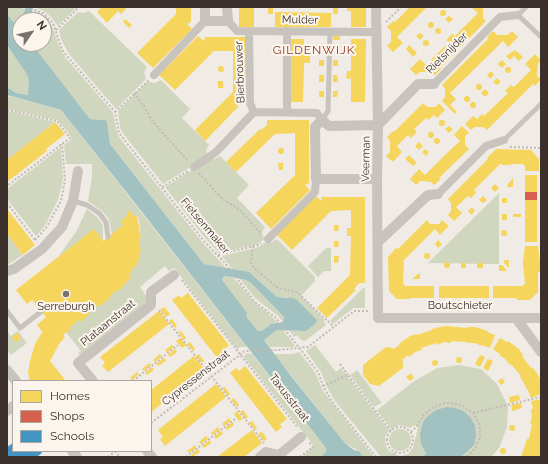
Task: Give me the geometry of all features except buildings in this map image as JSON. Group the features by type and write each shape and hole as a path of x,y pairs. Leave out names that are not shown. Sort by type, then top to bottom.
{"street":[{"path":"154,75 205,21 205,7"},
{"path":"205,21 228,21 227,7"},
{"name":"Veerman","path":"376,7 378,125 378,314"},
{"name":"Rietsnijder","path":"378,125 418,84 434,84 500,17 518,15"},
{"name":"Mulder","path":"228,21 237,31 376,32"},
{"name":"Bierbrouwer","path":"249,31 250,103 254,112"},
{"path":"287,31 287,112"},
{"name":"Bierbrouwer","path":"194,167 216,152 254,112 317,113 322,120"},
{"path":"268,238 315,192 315,128 322,120 329,126 378,125"},
{"path":"378,242 428,195 438,194 486,146 507,143"},
{"path":"7,271 14,269 42,249 62,227 73,201 78,170"},
{"path":"316,179 377,179"},
{"name":"Plataanstraat","path":"92,380 78,363 151,304 151,292 174,275"},
{"name":"Boutschieter","path":"378,314 541,318"},
{"path":"516,318 541,352"},
{"path":"7,370 15,380"},
{"name":"Taxusstraat","path":"263,455 278,455 301,437"}],"lane":[{"path":"526,7 518,15 541,37"},
{"path":"322,120 328,111 330,31"},
{"path":"507,143 541,104"},
{"path":"73,201 87,205 99,213 106,222 108,237"},
{"path":"7,311 20,328 42,311"}],"path":[{"name":"Fietsenmaker","path":"27,7 36,10 49,18 56,30 62,50 115,112 119,133 203,240 226,263 255,302 276,318 289,334 318,372 323,386 331,400 376,457"},
{"path":"56,30 79,7"},
{"path":"376,32 401,7"},
{"path":"115,112 154,75"},
{"path":"134,93 153,122 222,199 242,212 258,232 268,238 258,245 218,255"},
{"path":"7,110 57,121 70,138 7,186"},
{"path":"507,143 541,148"},
{"path":"35,240 46,228 61,201 65,180 62,144"},
{"path":"162,187 194,167"},
{"path":"7,203 42,249"},
{"path":"253,246 250,257 254,268 278,288 297,292 302,295 334,327"},
{"path":"174,275 178,275 240,354"},
{"path":"151,304 157,307 265,444 263,455"},
{"path":"300,349 308,347 354,311 378,314"},
{"path":"134,380 178,345"},
{"name":"Cypressenstraat","path":"152,422 245,351 300,349"},
{"name":"Taxusstraat","path":"240,354 302,434 301,437"},
{"path":"340,364 391,430"},
{"path":"323,386 348,375"},
{"path":"473,413 541,397"},
{"path":"411,432 423,416 437,405 456,404 463,406 473,413 479,424 480,436 476,447 467,457"},
{"path":"186,457 235,419"},
{"path":"399,427 408,429 411,432 414,442 409,450 405,453 391,450 387,442 387,438 391,430 399,427"},
{"path":"390,457 395,452"}],"green space":[{"path":"7,7 19,7 25,9 24,12 12,12 12,20 7,14"},
{"path":"34,7 74,7 75,9 58,26 52,18 52,12"},
{"path":"89,11 147,67 144,72 146,79 116,109 69,54 61,39 59,30 78,12 83,13"},
{"path":"52,26 59,46 65,57 113,113 119,137 202,242 227,269 204,264 110,144 105,120 90,119 38,52 52,52"},
{"path":"7,45 29,80 28,95 16,93 7,87"},
{"path":"161,80 190,109 182,118 209,145 206,150 208,156 163,184 122,132 120,128 118,111 148,81 154,83"},
{"path":"9,96 61,110 247,347 240,347 237,349 174,268 169,271 165,266 140,287 146,296 146,305 81,356 78,353 81,351 66,332 79,320 80,321 90,314 89,312 98,305 100,306 110,298 109,297 117,290 119,291 130,278 129,276 134,266 136,267 139,238 141,238 139,220 137,216 135,217 129,210 126,217 121,221 123,225 112,234 109,219 102,211 88,201 92,177 92,164 66,164 64,145 72,139 67,131 57,120 7,109 7,98"},
{"path":"7,111 55,122 7,160"},
{"path":"61,147 63,180 58,200 44,227 36,236 7,199 7,189"},
{"path":"220,156 249,185 237,198 265,227 262,232 264,239 258,244 219,253 205,238 165,187 210,158 215,159"},
{"path":"499,193 499,264 428,263"},
{"path":"87,209 97,217 103,225 103,241 94,229 58,257 76,232"},
{"path":"7,234 23,255 7,265"},
{"path":"277,239 315,277 315,281 301,296 323,318 326,325 305,341 301,340 297,335 294,337 289,330 306,331 288,297 277,297 249,272 233,270 222,256 259,247 267,241 272,242"},
{"path":"326,248 331,248 331,271 324,271 318,277 308,266"},
{"path":"226,276 234,278 256,304 278,323 271,324 260,332 258,331 222,280 223,277"},
{"path":"240,279 251,283 284,317 285,319 283,322 278,316 255,298"},
{"path":"363,288 365,288 365,308 353,308 333,324 330,321"},
{"path":"277,330 283,330 295,346 270,347 264,340"},
{"path":"7,331 11,336 18,331 27,343 11,355 7,350"},
{"path":"315,345 336,372 341,368 389,430 385,437 386,446 389,451 401,456 408,454 413,448 418,427 415,425 410,428 399,425 391,429 377,410 413,382 437,368 459,365 481,369 497,384 508,406 507,427 499,448 491,457 461,457 466,453 421,444 426,454 422,457 381,457 335,401 321,372 306,351"},
{"path":"299,352 315,372 323,391 374,457 363,457 359,451 345,443 274,354 293,354"},
{"path":"247,353 252,354 326,448 326,452 320,457 302,457 314,446 244,357"},
{"path":"357,370 382,403 374,407 350,375"},
{"path":"400,429 408,432 411,440 408,448 400,451 392,448 389,440 392,432"}],"water":[{"path":"25,7 33,7 32,12 24,12"},
{"path":"7,14 12,20 12,52 38,52 90,119 105,120 107,122 110,144 204,264 249,272 277,297 293,298 297,300 317,320 316,323 306,331 277,330 264,340 345,443 354,450 359,451 363,457 320,457 326,452 326,448 61,110 7,95 7,87 16,93 28,95 29,80 7,45","holes":["226,276 246,280 251,283 284,317 283,322 271,324 262,331 258,331 246,316 247,313 222,280 223,277"]},
{"path":"447,407 462,410 470,417 475,425 476,436 474,445 461,457 422,457 426,454 421,444 420,434 423,422 436,410"}],"place":[{"name":"Serreburgh","path":"66,294"}],"district":[{"name":"GILDENWIJK","path":"314,50"}]}
